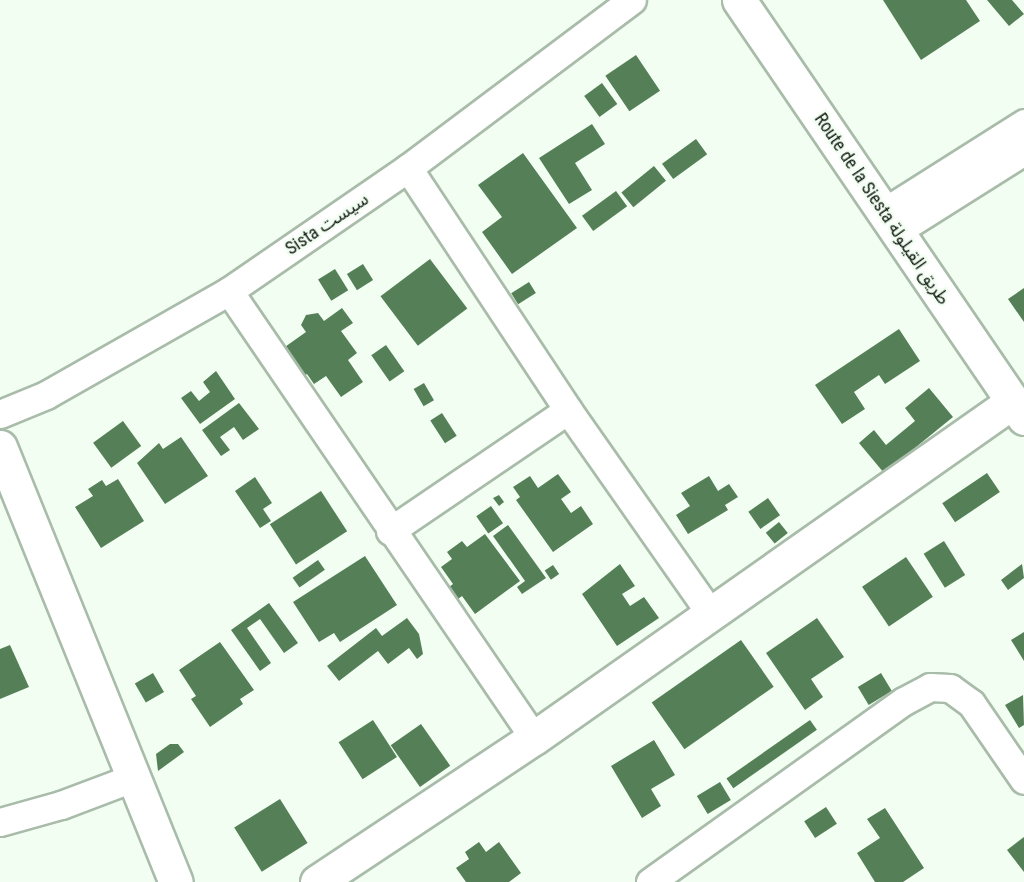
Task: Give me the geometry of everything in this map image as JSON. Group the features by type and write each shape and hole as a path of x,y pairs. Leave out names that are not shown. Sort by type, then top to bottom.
{"main road":[{"name":"Route de la Siesta طريق القيلولة","path":"739,0 1018,410"},
{"path":"317,882 534,738 711,614 1018,410"},
{"path":"0,447 177,882"}],"street":[{"name":"Sista سيست","path":"0,414 56,390 229,291 408,168 632,0"},
{"path":"890,221 1024,123"},
{"path":"890,221 1024,151"},
{"path":"408,168 568,410 711,614"},
{"path":"229,291 390,531 534,738"},
{"path":"390,531 568,410"},
{"path":"650,882 930,687 950,688 971,704 1024,780"},
{"path":"0,822 61,805 135,777"}],"building":[{"path":"883,0 966,0 980,21 921,60"},
{"path":"987,0 1012,0 1024,14 1009,26"},
{"path":"636,55 660,91 629,111 605,76"},
{"path":"602,83 617,104 599,117 584,96"},
{"path":"592,124 605,144 575,163 592,190 569,204 539,158"},
{"path":"696,139 707,154 673,179 662,164"},
{"path":"523,153 577,228 512,274 482,232 502,217 478,185"},
{"path":"654,166 666,181 633,207 621,192"},
{"path":"616,191 627,206 593,231 582,216"},
{"path":"430,259 467,309 418,346 380,296"},
{"path":"363,264 373,280 357,290 347,274"},
{"path":"335,269 348,290 331,301 318,280"},
{"path":"529,282 536,293 518,304 511,293"},
{"path":"1024,288 1024,322 1008,299"},
{"path":"342,308 353,323 341,331 357,353 348,360 363,382 341,397 326,376 314,384 307,374 302,377 282,349 306,332 301,325 306,315 318,313 324,321"},
{"path":"899,329 920,361 885,384 879,375 854,392 865,409 842,424 815,385"},
{"path":"386,345 404,371 390,382 371,355"},
{"path":"216,371 235,399 200,424 181,398 191,391 199,401 210,392 203,382"},
{"path":"424,383 434,400 424,406 414,389"},
{"path":"929,388 953,417 884,473 859,443 874,430 886,445 915,421 905,408"},
{"path":"239,403 259,429 243,440 234,427 220,437 230,450 221,456 202,430"},
{"path":"442,413 457,436 445,443 430,421"},
{"path":"123,421 141,446 111,468 93,443"},
{"path":"181,437 208,476 165,504 137,463 159,443 163,449"},
{"path":"987,473 1000,492 955,522 942,503"},
{"path":"558,474 571,492 561,499 571,513 581,506 593,524 553,552 516,500 520,497 513,487 530,476 538,488"},
{"path":"709,476 718,491 729,484 738,497 725,505 728,510 688,534 676,515 690,506 681,493"},
{"path":"255,477 272,503 263,509 271,521 260,528 235,491"},
{"path":"118,479 144,521 101,548 75,507 93,496 88,489 102,480 106,486"},
{"path":"321,491 347,531 296,564 270,524"},
{"path":"499,495 504,502 499,506 493,498"},
{"path":"768,498 780,515 760,529 748,512"},
{"path":"491,506 503,523 488,534 476,516"},
{"path":"779,522 788,533 775,544 766,533"},
{"path":"508,525 546,578 522,594 517,587 525,581 493,536"},
{"path":"485,534 520,581 475,614 462,596 458,599 449,587 453,584 441,567 452,559 447,552 462,541 467,547"},
{"path":"944,541 965,575 945,588 924,554"},
{"path":"365,556 397,605 340,642 334,633 319,642 293,602"},
{"path":"906,557 933,597 889,626 862,587"},
{"path":"318,560 325,570 299,588 293,578"},
{"path":"620,564 635,586 622,594 630,606 644,597 659,618 617,646 582,594"},
{"path":"1022,564 1024,578 1008,590 1001,580"},
{"path":"553,565 559,574 551,580 545,571"},
{"path":"269,603 298,643 284,653 260,619 247,628 271,663 260,671 231,630"},
{"path":"407,618 419,634 423,654 417,659 409,648 388,664 378,651 339,681 327,666 376,628 382,636"},
{"path":"817,618 844,657 811,679 823,697 805,710 766,653"},
{"path":"1024,632 1024,661 1011,640"},
{"path":"741,640 774,687 684,749 652,703"},
{"path":"220,642 254,690 240,699 243,704 210,727 191,699 196,696 179,670"},
{"path":"10,645 29,687 0,699 0,649"},
{"path":"153,673 164,692 146,703 135,684"},
{"path":"881,673 892,691 869,705 858,687"},
{"path":"1023,695 1024,725 1019,728 1005,705"},
{"path":"373,720 397,757 363,779 339,742"},
{"path":"810,720 817,730 733,788 726,779"},
{"path":"421,724 450,766 420,787 391,745"},
{"path":"654,740 675,775 651,789 661,806 642,818 611,766"},
{"path":"170,744 178,744 184,752 158,771 156,754"},
{"path":"720,782 731,800 708,814 697,796"},
{"path":"280,799 308,843 262,872 234,828"},
{"path":"826,807 837,824 815,838 804,821"},
{"path":"885,808 924,868 903,882 875,882 857,853 880,838 867,819"},
{"path":"1024,837 1024,872 1007,850"},
{"path":"479,842 486,852 499,842 521,873 509,882 466,882 456,868 469,859 465,852"}]}
